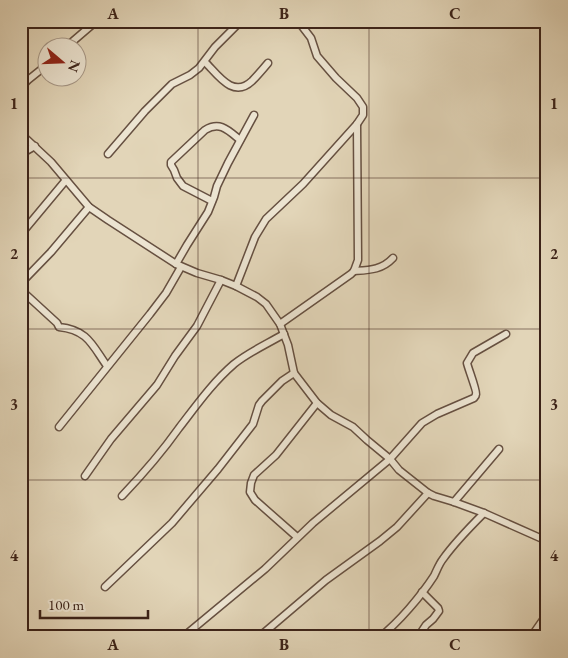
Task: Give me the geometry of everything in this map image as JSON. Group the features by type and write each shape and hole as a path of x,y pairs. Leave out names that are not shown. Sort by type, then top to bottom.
{"street":[{"path":"77,38 99,21"},
{"path":"108,154 145,111 172,84 190,75 205,62 216,47 241,21"},
{"path":"236,286 261,226 303,184 363,115 363,107 357,98 317,56 311,38 301,22"},
{"path":"205,62 228,85 234,88 247,85 268,63"},
{"path":"21,87 38,72"},
{"path":"59,427 166,293 186,245 208,212 217,186 254,115"},
{"path":"354,271 358,260 357,124"},
{"path":"212,202 183,186 177,178 171,162 210,127 227,129 240,140"},
{"path":"21,134 35,146 89,207 126,233 179,265 236,286 266,304 280,324 291,356 294,373 317,403 331,415 353,427 390,459 399,470 428,493 484,513 547,541"},
{"path":"21,154 35,146"},
{"path":"21,234 66,180"},
{"path":"21,283 51,252 89,207"},
{"path":"280,324 354,271 376,269 384,266 393,258"},
{"path":"85,476 157,385 174,356 197,326 220,280"},
{"path":"21,290 59,327 68,328 87,337 107,366"},
{"path":"122,496 170,441 196,405 222,376 248,355 284,334"},
{"path":"183,637 265,569 313,523 390,459 422,423 437,414 474,398 476,389 470,377 467,362 473,353 506,334"},
{"path":"105,587 172,524 254,424 262,401 282,381 294,373"},
{"path":"297,538 255,500 250,492 251,483 254,475 276,455 317,403"},
{"path":"454,502 499,449"},
{"path":"259,637 326,580 391,532 428,493"},
{"path":"380,637 392,627 422,592 458,539 484,513"},
{"path":"418,637 439,611 422,592"},
{"path":"531,637 547,614"},
{"path":"508,637 514,637"}]}
